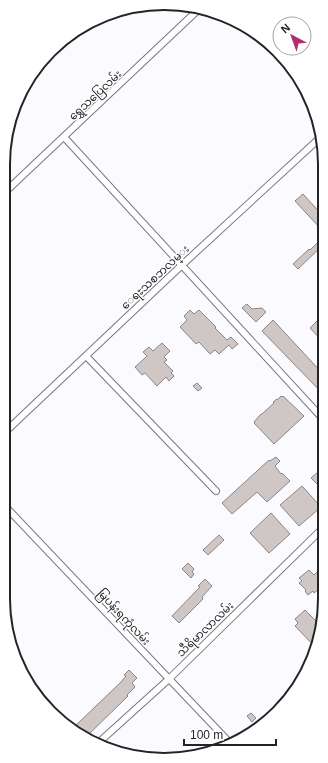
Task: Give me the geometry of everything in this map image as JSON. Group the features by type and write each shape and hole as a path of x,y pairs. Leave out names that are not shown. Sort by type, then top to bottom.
{"street":[{"name":"ရွှေသပြေလမ်း","path":"10,187 195,13"},
{"path":"64,137 318,413"},
{"name":"ေရႊသစၥာလမ္း","path":"10,427 182,265 316,141"},
{"path":"86,356 216,490"},
{"name":"မြပန်းရကုံလမ်း","path":"10,511 226,740"},
{"name":"သီရိမာလာလမ်း","path":"102,740 169,679 318,533"}],"building":[{"path":"303,194 318,210 318,226 295,201"},
{"path":"318,242 318,250 298,269 293,264 309,249 310,250"},
{"path":"247,304 252,309 262,308 266,312 256,322 242,308"},
{"path":"190,310 194,314 199,310 227,340 231,337 238,344 232,349 229,345 219,354 215,350 210,354 199,342 196,344 180,327 187,320 184,316"},
{"path":"273,320 318,369 318,389 262,331"},
{"path":"318,320 318,337 310,328"},
{"path":"162,343 170,351 164,357 167,360 164,362 173,371 171,373 174,376 169,381 166,377 157,386 145,373 142,375 135,367 147,356 143,352 149,347 153,351"},
{"path":"197,383 202,388 198,391 193,386"},
{"path":"283,396 304,416 274,444 254,422 274,403 273,402"},
{"path":"276,457 280,461 275,466 281,474 282,473 290,481 267,502 257,492 232,514 222,503 269,460 270,461"},
{"path":"318,472 318,485 311,478"},
{"path":"302,486 318,504 318,510 299,526 280,505"},
{"path":"271,513 290,534 269,553 250,533"},
{"path":"219,535 224,540 208,555 203,550"},
{"path":"188,563 194,569 192,572 194,574 191,578 182,569"},
{"path":"309,570 314,575 318,571 318,590 314,593 313,591 308,595 305,591 306,590 299,583 302,581 299,578"},
{"path":"205,579 212,586 202,597 203,599 179,623 172,616 200,587 198,586"},
{"path":"305,610 316,622 312,643 295,626 298,623 295,619"},
{"path":"129,670 137,678 132,683 135,687 127,695 128,696 90,733 76,725 121,682 126,676 124,675"},
{"path":"251,713 256,718 252,722 247,716"}]}
